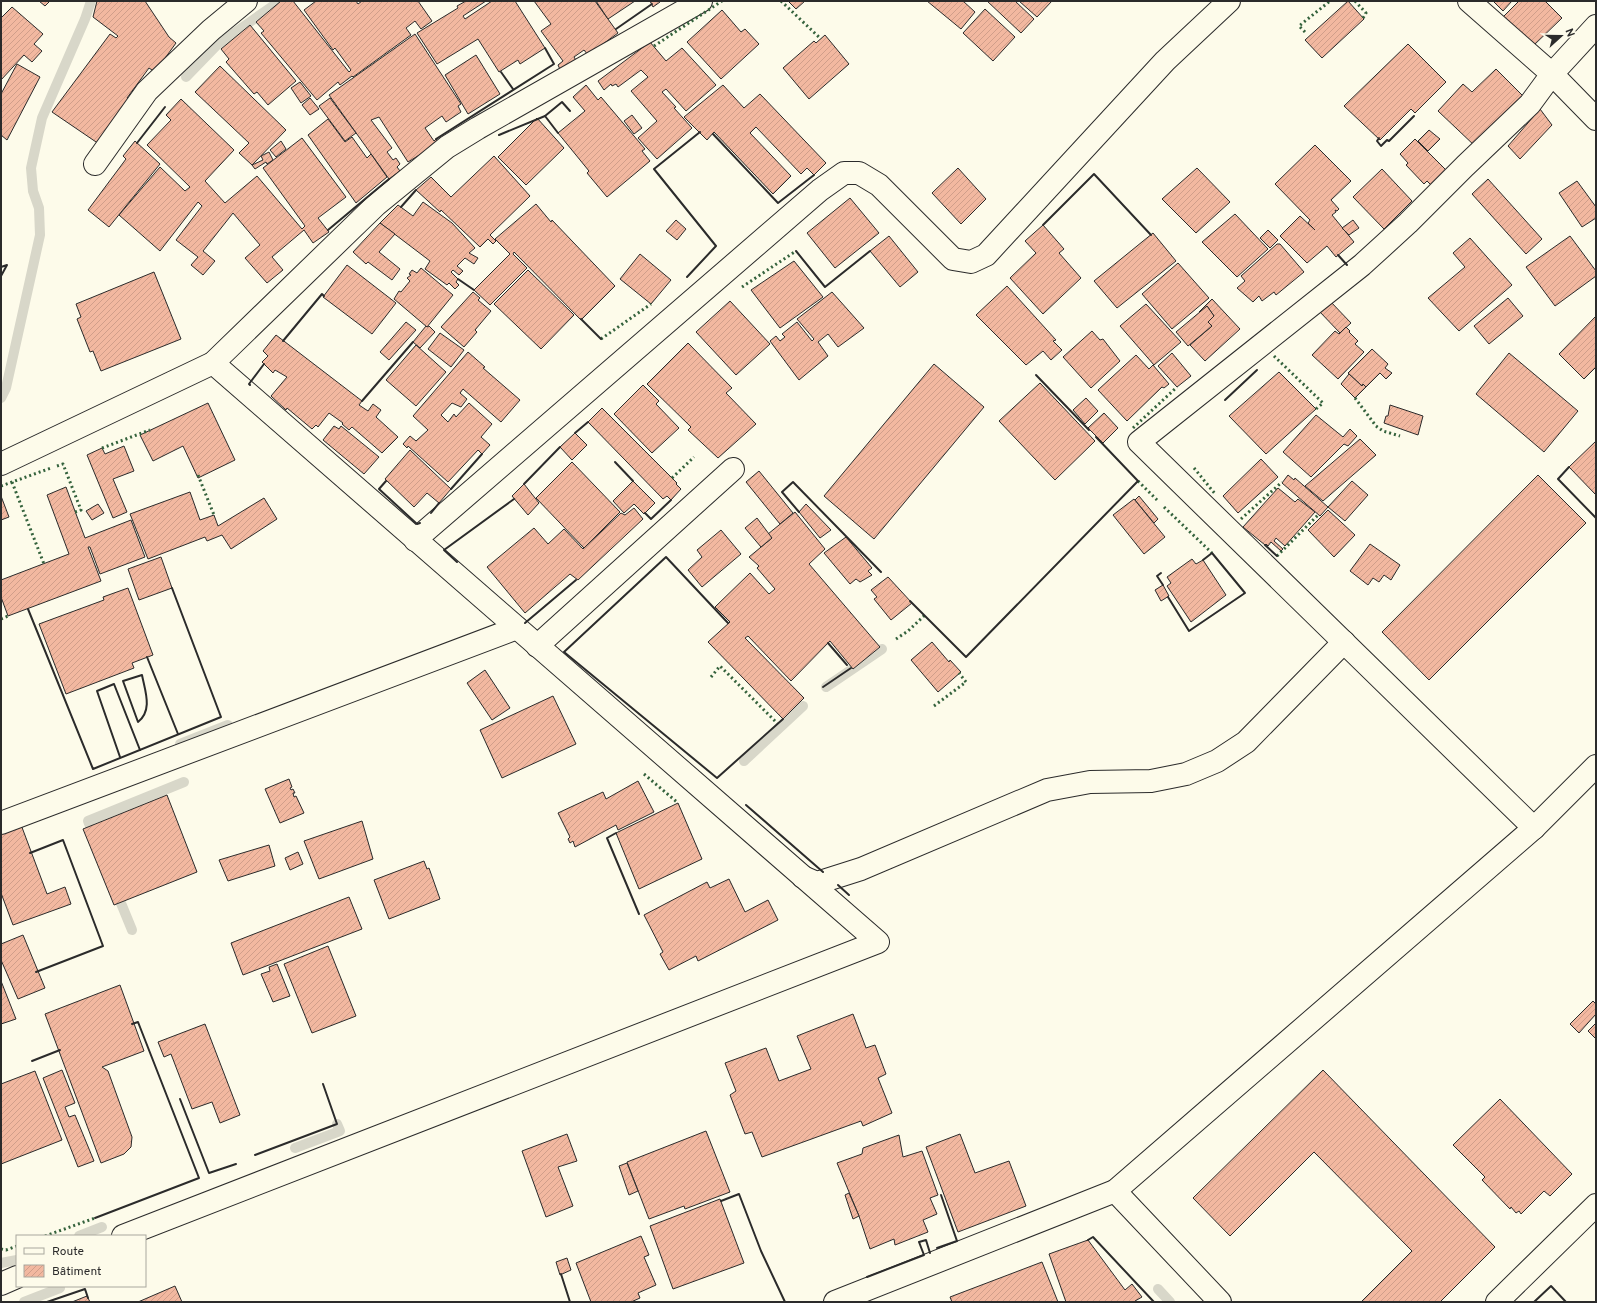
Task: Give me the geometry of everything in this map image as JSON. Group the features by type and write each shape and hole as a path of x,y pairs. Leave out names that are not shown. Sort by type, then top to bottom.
{"street":[{"path":"95,164 147,91 211,30 246,1"},
{"path":"1,464 213,363 376,205 447,147 701,1"},
{"path":"416,540 820,190 844,173 859,173 879,185 953,260 971,262 986,255 1165,61 1229,1"},
{"path":"1469,1 1552,74 1596,119"},
{"path":"1534,828 1139,442 1362,265 1408,223 1464,166 1530,104 1552,74 1596,26"},
{"path":"126,1235 878,942 213,363"},
{"path":"538,646 733,469"},
{"path":"1,823 517,628"},
{"path":"803,877 817,883 862,869 1047,790 1090,782 1151,781 1186,774 1217,761 1246,742 1344,642"},
{"path":"835,1302 1115,1191 1534,828 1596,766"},
{"path":"1115,1191 1220,1302"},
{"path":"1497,1302 1596,1205"},
{"path":"1,1284 16,1277"}],"building":[{"path":"39,1 50,1 45,6"},
{"path":"97,1 145,1 169,37 176,43 155,72 149,68 127,98 130,100 99,144 52,112 110,34 116,38 118,36 93,17"},
{"path":"281,1 293,1 349,72 351,70 335,48 333,50 304,10 316,1 356,1 358,4 362,1 418,1 432,21 421,29 415,21 406,28 411,35 353,77 352,76 340,85 338,82 317,100 261,33 264,31 256,22"},
{"path":"466,1 486,1 463,16 465,19 492,1 515,1 545,48 520,64 518,60 499,72 478,39 437,64 417,33 458,8 457,6"},
{"path":"534,1 595,1 618,33 588,55 584,50 574,57 577,62 562,74 558,65 563,61 541,31 551,24"},
{"path":"596,1 635,1 608,19"},
{"path":"650,1 659,1 660,2 653,7"},
{"path":"788,1 805,1 796,9"},
{"path":"927,1 963,1 975,12 961,29"},
{"path":"987,1 1015,1 1034,19 1021,33"},
{"path":"1019,1 1052,1 1037,17"},
{"path":"1348,1 1364,19 1322,58 1305,40"},
{"path":"1493,1 1512,1 1503,11"},
{"path":"1519,1 1545,1 1562,18 1532,47 1503,17"},
{"path":"12,7 43,34 34,44 42,51 32,62 24,55 1,80 1,18"},
{"path":"985,9 1015,37 993,61 963,33"},
{"path":"722,10 741,32 745,29 759,44 721,79 687,42"},
{"path":"250,25 296,81 268,105 257,92 254,94 226,62 229,59 221,49"},
{"path":"415,34 461,104 458,106 461,112 446,122 442,116 425,128 434,141 436,139 439,143 408,162 379,117 371,120 392,148 387,152 393,160 396,158 400,164 397,167 400,171 389,179 329,95"},
{"path":"825,35 849,64 809,99 783,68 814,41 816,43"},
{"path":"650,42 666,61 682,48 716,85 686,111 666,89 662,92 692,128 657,159 638,138 657,121 631,91 648,77 641,70 618,87 616,84 612,86 611,84 604,90 598,81"},
{"path":"1408,44 1446,82 1415,113 1411,109 1380,140 1344,106"},
{"path":"476,55 500,94 468,114 445,75"},
{"path":"17,64 40,77 7,140 1,135 1,94"},
{"path":"220,66 286,130 252,165 239,153 249,143 195,92"},
{"path":"1496,69 1526,99 1476,147 1438,111 1463,84 1472,92"},
{"path":"300,82 311,96 301,103 291,88"},
{"path":"586,85 598,100 601,97 645,149 642,151 650,161 607,197 587,173 589,171 558,133 585,111 573,97"},
{"path":"723,85 744,108 760,94 826,163 814,175 807,168 801,174 756,127 750,133 791,176 773,194 714,132 707,140 684,117"},
{"path":"310,98 319,109 310,115 302,105"},
{"path":"330,98 356,133 345,141 319,106"},
{"path":"181,99 234,150 205,181 225,203 257,176 302,229 305,226 263,168 302,138 346,197 318,218 329,232 313,243 304,230 272,257 283,270 267,283 245,258 260,245 233,213 203,251 215,261 203,275 191,265 198,257 176,240 202,206 198,202 160,251 119,215 160,167 185,191 190,187 147,145 171,120 166,115"},
{"path":"1540,109 1552,125 1520,159 1508,146"},
{"path":"632,115 642,128 634,134 624,121"},
{"path":"537,118 564,148 526,185 498,157"},
{"path":"328,119 345,142 352,137 367,158 371,154 387,177 356,203 308,135"},
{"path":"1429,130 1440,139 1428,151 1418,141"},
{"path":"1415,139 1449,173 1433,187 1427,181 1424,184 1406,165 1408,163 1400,154"},
{"path":"135,141 160,164 109,227 88,210 126,159 123,156"},
{"path":"281,141 286,149 276,157 270,150"},
{"path":"1315,145 1351,181 1331,200 1339,209 1337,211 1335,210 1336,212 1332,215 1354,242 1336,257 1327,246 1307,263 1280,236 1300,216 1315,230 1308,223 1310,220 1275,184"},
{"path":"269,152 273,160 267,164 266,162 255,169 252,165 263,160 261,156"},
{"path":"494,156 530,196 490,235 496,241 493,244 488,239 480,247 441,210 440,212 416,190 431,177 451,197"},
{"path":"958,168 986,199 961,224 932,193"},
{"path":"1197,168 1230,202 1196,233 1162,199"},
{"path":"1382,169 1412,201 1384,229 1353,197"},
{"path":"1488,179 1542,239 1526,254 1472,194"},
{"path":"1577,181 1596,207 1596,218 1582,227 1559,193"},
{"path":"850,198 879,233 835,268 807,233"},
{"path":"423,202 452,223 475,248 469,253 478,258 474,264 465,258 457,266 463,271 459,275 453,270 451,272 458,279 456,282 459,285 455,289 449,283 447,285 425,269 430,261 380,223 398,205 413,216"},
{"path":"536,204 551,222 552,220 615,286 581,320 514,252 513,254 527,268 490,305 474,290 510,254 495,239"},
{"path":"1235,214 1268,249 1237,277 1202,242"},
{"path":"676,220 686,229 677,240 666,231"},
{"path":"1353,220 1359,228 1349,235 1342,228"},
{"path":"380,223 395,234 379,252 400,269 392,280 368,262 366,264 353,252"},
{"path":"1043,225 1064,249 1059,253 1081,278 1043,314 1010,278 1036,253 1025,241"},
{"path":"1268,230 1278,240 1270,248 1260,238"},
{"path":"1153,233 1176,261 1117,308 1094,281"},
{"path":"889,236 918,272 900,287 870,251"},
{"path":"1570,236 1596,271 1596,276 1555,306 1526,267"},
{"path":"1470,238 1512,285 1459,331 1428,298 1465,267 1453,253"},
{"path":"1277,244 1280,244 1304,272 1276,295 1274,292 1262,301 1259,296 1253,302 1237,288 1245,281 1241,276"},
{"path":"640,254 671,280 651,304 620,279"},
{"path":"794,261 823,297 780,328 751,290"},
{"path":"1178,263 1209,298 1172,329 1142,294"},
{"path":"347,265 396,303 372,334 323,297"},
{"path":"421,268 453,295 427,327 394,299 399,291 401,292 410,281 407,278 411,275 409,274 412,270 417,273"},
{"path":"528,270 574,315 541,349 494,304"},
{"path":"154,272 181,339 101,371 93,351 90,352 77,319 81,317 76,304"},
{"path":"1007,286 1056,340 1053,341 1062,350 1051,360 1043,351 1026,365 976,315"},
{"path":"473,292 480,298 478,300 491,311 475,330 477,332 464,347 441,327"},
{"path":"832,292 864,328 838,347 828,334 818,342 828,356 799,380 770,341 776,336 780,341 785,337 782,334 797,322 812,341 814,339 797,319"},
{"path":"1508,298 1523,316 1489,344 1474,326"},
{"path":"1212,299 1240,329 1205,361 1190,345 1212,326 1208,322 1214,316 1207,306 1201,313 1199,312"},
{"path":"730,301 770,344 736,375 696,332"},
{"path":"1330,301 1351,323 1340,333 1319,311"},
{"path":"1146,304 1181,342 1154,365 1120,326"},
{"path":"1207,306 1214,316 1208,322 1212,326 1188,346 1176,332"},
{"path":"1596,316 1596,367 1584,379 1559,354"},
{"path":"406,322 416,330 389,360 380,352"},
{"path":"426,326 429,326 435,332 420,348 413,342"},
{"path":"1346,327 1358,341 1355,344 1364,352 1338,379 1312,355 1335,331 1339,334"},
{"path":"1092,331 1100,340 1103,339 1120,361 1091,388 1063,357"},
{"path":"440,333 464,350 451,367 428,349"},
{"path":"276,335 362,401 359,405 368,411 373,404 381,410 376,417 398,437 382,453 352,427 349,430 342,424 343,423 329,413 318,427 316,425 312,429 287,408 286,410 271,396 287,377 275,370 273,373 262,362 268,356 263,351"},
{"path":"688,343 732,388 726,393 756,424 718,458 688,430 691,427 647,384"},
{"path":"416,345 446,372 416,406 386,380"},
{"path":"1372,349 1388,364 1385,368 1392,373 1386,379 1380,373 1366,387 1363,384 1362,386 1348,373"},
{"path":"468,352 485,367 483,368 520,400 501,422 463,389 460,393 467,399 461,407 452,403 441,415 448,422 454,414 456,417 469,403 492,424 481,437 490,445 482,454 478,450 448,482 408,446 407,448 403,444 410,436 416,441 428,430 413,416"},
{"path":"1172,353 1191,376 1177,387 1158,366"},
{"path":"1509,353 1578,411 1544,452 1476,394"},
{"path":"1136,355 1149,369 1153,365 1169,384 1164,388 1162,387 1127,421 1098,390"},
{"path":"934,364 984,407 874,539 824,496"},
{"path":"1279,372 1316,409 1266,454 1229,416"},
{"path":"1349,374 1362,386 1363,384 1366,387 1355,398 1341,384"},
{"path":"1040,383 1095,441 1055,480 999,421"},
{"path":"643,385 659,401 656,404 679,428 652,453 614,414"},
{"path":"1086,398 1098,411 1085,424 1073,410"},
{"path":"208,403 235,460 198,478 183,446 153,461 140,435"},
{"path":"1390,405 1423,416 1418,435 1384,423 1386,416 1388,416"},
{"path":"602,408 677,483 676,484 681,489 671,500 667,496 663,499 588,422"},
{"path":"1104,413 1118,428 1103,443 1088,428"},
{"path":"1316,415 1343,437 1350,429 1357,436 1348,446 1344,444 1311,477 1283,452"},
{"path":"334,426 339,429 341,426 379,457 364,474 323,440"},
{"path":"575,433 587,445 572,460 560,447"},
{"path":"1360,439 1376,455 1323,501 1305,486"},
{"path":"1596,441 1596,495 1569,467"},
{"path":"124,446 134,471 113,479 127,512 113,518 87,455 102,448 105,454"},
{"path":"410,450 451,489 439,503 427,493 414,507 385,479"},
{"path":"1261,459 1278,477 1238,513 1223,496"},
{"path":"572,462 620,512 584,548 536,498"},
{"path":"759,471 793,513 780,524 746,482"},
{"path":"1288,475 1294,480 1295,478 1328,507 1320,516 1282,483"},
{"path":"1538,475 1586,523 1429,680 1382,632"},
{"path":"633,481 655,503 644,514 634,504 624,513 613,501"},
{"path":"1352,481 1368,495 1345,521 1328,507"},
{"path":"524,484 539,503 528,515 512,496"},
{"path":"66,487 85,538 131,520 145,557 100,574 90,547 88,547 101,581 8,616 1,597 1,580 69,554 47,495"},
{"path":"1278,488 1295,502 1298,499 1315,512 1285,546 1276,538 1274,541 1283,549 1281,551 1271,542 1268,546 1266,544 1265,545 1243,527"},
{"path":"190,492 200,520 214,515 218,526 264,498 277,519 231,549 222,535 207,541 205,537 148,559 130,514"},
{"path":"1,496 9,517 1,520"},
{"path":"1139,496 1158,519 1154,523 1135,500"},
{"path":"1134,499 1165,537 1144,554 1113,515"},
{"path":"98,504 104,513 92,520 86,511"},
{"path":"806,504 831,530 820,538 799,512"},
{"path":"634,508 643,519 578,580 570,574 525,613 487,567 534,528 548,544 564,529 583,549 621,513 625,515"},
{"path":"1328,510 1355,535 1334,557 1308,530"},
{"path":"795,512 825,549 809,564 880,647 853,669 830,641 791,681 748,636 745,638 804,698 783,719 708,642 730,622 715,607 750,573 769,594 775,589 757,568 759,566 749,557 772,538 768,534"},
{"path":"757,518 772,538 761,547 745,528"},
{"path":"721,530 741,554 702,587 688,570 702,557 697,550"},
{"path":"846,537 872,568 868,571 872,575 860,582 856,579 850,584 824,553"},
{"path":"1370,544 1400,565 1391,580 1384,575 1379,582 1373,578 1368,585 1350,571"},
{"path":"161,557 172,588 139,600 128,569"},
{"path":"1192,559 1196,564 1203,560 1226,595 1191,622 1167,586 1171,583 1167,577"},
{"path":"888,577 912,603 891,620 874,599 877,597 871,590"},
{"path":"1163,585 1169,596 1161,601 1155,590"},
{"path":"128,588 153,655 132,663 134,668 66,694 39,624 104,600 103,597"},
{"path":"932,642 949,662 950,660 961,672 938,692 911,660"},
{"path":"485,670 510,708 492,720 467,683"},
{"path":"553,696 576,744 502,778 480,730"},
{"path":"289,779 292,787 290,788 291,790 293,789 295,793 293,793 294,797 296,796 304,813 280,823 265,789"},
{"path":"638,781 654,812 618,830 616,825 575,847 573,841 570,843 568,839 570,837 558,813 603,792 606,799"},
{"path":"167,795 197,872 114,905 83,829"},
{"path":"678,803 702,859 639,889 616,833"},
{"path":"362,821 373,859 319,879 304,841"},
{"path":"20,822 47,894 65,887 71,904 13,925 1,893 1,829"},
{"path":"269,845 275,866 228,881 219,860"},
{"path":"298,852 303,864 290,870 285,858"},
{"path":"424,861 427,869 429,868 440,899 389,919 374,880"},
{"path":"729,879 745,912 768,900 778,920 698,961 696,956 669,970 660,954 663,952 644,915 707,882 710,888"},
{"path":"349,897 362,929 243,975 231,943"},
{"path":"23,935 45,988 18,999 1,960 1,944"},
{"path":"328,946 356,1016 312,1033 284,964"},
{"path":"277,964 290,996 273,1002 261,974 270,971 269,967"},
{"path":"1,981 16,1019 1,1024"},
{"path":"120,985 144,1051 102,1067 108,1071 132,1137 131,1147 124,1154 101,1163 45,1014"},
{"path":"1593,1001 1596,1004 1596,1014 1579,1033 1570,1024"},
{"path":"853,1014 866,1048 875,1045 886,1074 878,1078 892,1113 863,1126 861,1121 762,1157 752,1132 745,1134 730,1095 736,1091 725,1063 766,1048 779,1081 811,1069 797,1036"},
{"path":"1596,1023 1596,1039 1588,1031"},
{"path":"205,1024 240,1115 220,1123 212,1102 192,1109 171,1054 164,1057 158,1042"},
{"path":"62,1070 75,1103 65,1107 69,1117 75,1115 94,1161 78,1167 43,1078"},
{"path":"1323,1070 1495,1247 1440,1302 1361,1302 1412,1251 1314,1152 1230,1236 1193,1198"},
{"path":"35,1071 62,1140 1,1164 1,1084"},
{"path":"1500,1099 1572,1174 1550,1196 1544,1191 1521,1214 1519,1211 1516,1213 1511,1207 1510,1209 1482,1180 1485,1177 1453,1145"},
{"path":"706,1131 730,1192 685,1209 684,1206 649,1219 627,1162"},
{"path":"567,1134 577,1161 558,1167 573,1206 546,1217 522,1151"},
{"path":"960,1134 975,1173 1009,1161 1026,1206 958,1232 926,1147"},
{"path":"899,1135 903,1157 922,1151 938,1195 930,1198 937,1214 923,1220 928,1232 895,1245 894,1239 870,1249 859,1216 837,1163 862,1154 863,1148"},
{"path":"627,1163 638,1191 629,1195 619,1166"},
{"path":"849,1193 859,1216 853,1219 845,1195"},
{"path":"720,1199 744,1263 673,1289 650,1226"},
{"path":"641,1236 649,1255 644,1257 656,1285 638,1293 640,1298 631,1302 591,1302 576,1263"},
{"path":"1088,1240 1125,1290 1132,1284 1142,1297 1135,1301 1136,1302 1066,1302 1049,1254"},
{"path":"567,1258 571,1270 560,1275 556,1262"},
{"path":"1042,1262 1058,1302 952,1302 950,1297"},
{"path":"175,1286 182,1302 138,1302"},
{"path":"87,1296 90,1302 72,1302"}],"waterway":[{"path":"1,398 6,388 40,235 39,208 33,191 31,168 42,118 85,19 91,1"},
{"path":"186,77 217,45 280,1"},
{"path":"826,687 882,649"},
{"path":"744,761 803,706"},
{"path":"180,744 228,725"},
{"path":"95,839 88,821 184,782"},
{"path":"116,891 132,930"},
{"path":"295,1148 340,1131 337,1124"},
{"path":"82,1235 102,1227"},
{"path":"1,1263 16,1260"},
{"path":"24,1302 60,1288"},
{"path":"1158,1289 1170,1302"}],"hedge":[{"path":"654,46 722,1"},
{"path":"781,1 821,39"},
{"path":"1305,32 1299,26 1330,1"},
{"path":"1355,1 1366,13 1363,18"},
{"path":"742,287 796,251"},
{"path":"601,339 651,304"},
{"path":"1274,356 1323,403 1316,409"},
{"path":"1133,428 1177,387"},
{"path":"1355,398 1376,426 1383,431 1400,436"},
{"path":"102,448 150,430"},
{"path":"672,478 694,457"},
{"path":"57,466 63,464 81,510 75,512"},
{"path":"1,486 51,468"},
{"path":"1194,468 1216,495"},
{"path":"198,475 214,515"},
{"path":"1138,481 1157,500"},
{"path":"12,482 44,564"},
{"path":"1241,519 1282,482"},
{"path":"1164,507 1212,553"},
{"path":"1277,556 1319,514"},
{"path":"896,639 908,631 925,615"},
{"path":"1,619 8,616"},
{"path":"711,677 720,666 778,724"},
{"path":"934,706 966,682 959,673"},
{"path":"644,774 678,803"},
{"path":"48,1235 95,1218"},
{"path":"1,1249 6,1250 16,1246"}],"wall":[{"path":"616,29 652,4"},
{"path":"436,139 554,64 545,48"},
{"path":"501,72 513,89"},
{"path":"499,135 545,116 562,102 570,111"},
{"path":"137,143 165,107"},
{"path":"545,116 558,133"},
{"path":"1379,138 1377,141 1381,146 1387,140 1389,141 1414,116"},
{"path":"687,277 716,246 654,169 700,132"},
{"path":"713,134 778,203 814,175"},
{"path":"1043,225 1094,174 1151,235"},
{"path":"328,230 389,179"},
{"path":"401,207 416,190"},
{"path":"796,251 825,287 870,251"},
{"path":"1338,255 1347,265"},
{"path":"1,267 7,265 1,276"},
{"path":"458,279 474,290"},
{"path":"283,341 322,294 324,296"},
{"path":"581,319 601,339"},
{"path":"362,401 413,342"},
{"path":"250,385 249,384 264,364"},
{"path":"1225,400 1257,370"},
{"path":"1036,375 1089,430"},
{"path":"575,433 588,422"},
{"path":"910,601 966,657 1138,481 1096,437"},
{"path":"524,484 560,447"},
{"path":"451,489 482,454"},
{"path":"615,462 633,481"},
{"path":"1569,467 1558,479 1596,518"},
{"path":"386,481 379,489 417,524 420,523"},
{"path":"799,512 782,492 793,482 881,572"},
{"path":"457,562 444,550 514,499"},
{"path":"645,513 651,519 671,500"},
{"path":"431,513 439,503"},
{"path":"1265,545 1277,556"},
{"path":"1168,597 1189,631 1245,593 1212,553 1203,560"},
{"path":"728,623 666,557 564,652 717,778 783,719"},
{"path":"1161,573 1157,576 1163,585"},
{"path":"525,623 576,580"},
{"path":"28,609 93,769 221,717 172,588"},
{"path":"828,643 847,665"},
{"path":"147,657 178,734"},
{"path":"823,687 851,668"},
{"path":"142,675 147,706 143,717 138,722 123,681 142,675"},
{"path":"120,757 97,691 114,684 140,750"},
{"path":"746,805 823,872"},
{"path":"616,833 607,838 639,914"},
{"path":"30,853 63,840 103,946 36,972"},
{"path":"838,885 849,895"},
{"path":"95,1218 199,1178 138,1022 132,1024"},
{"path":"32,1061 60,1050"},
{"path":"255,1155 337,1124 323,1084"},
{"path":"180,1099 209,1173 236,1164"},
{"path":"721,1201 739,1194 761,1251 785,1302"},
{"path":"937,1248 957,1241 941,1195"},
{"path":"1088,1240 1093,1237 1154,1302"},
{"path":"867,1277 924,1255 919,1242 926,1240 930,1253"},
{"path":"561,1274 570,1302"},
{"path":"1534,1302 1551,1286 1566,1302"},
{"path":"47,1302 85,1289 88,1298"}]}
